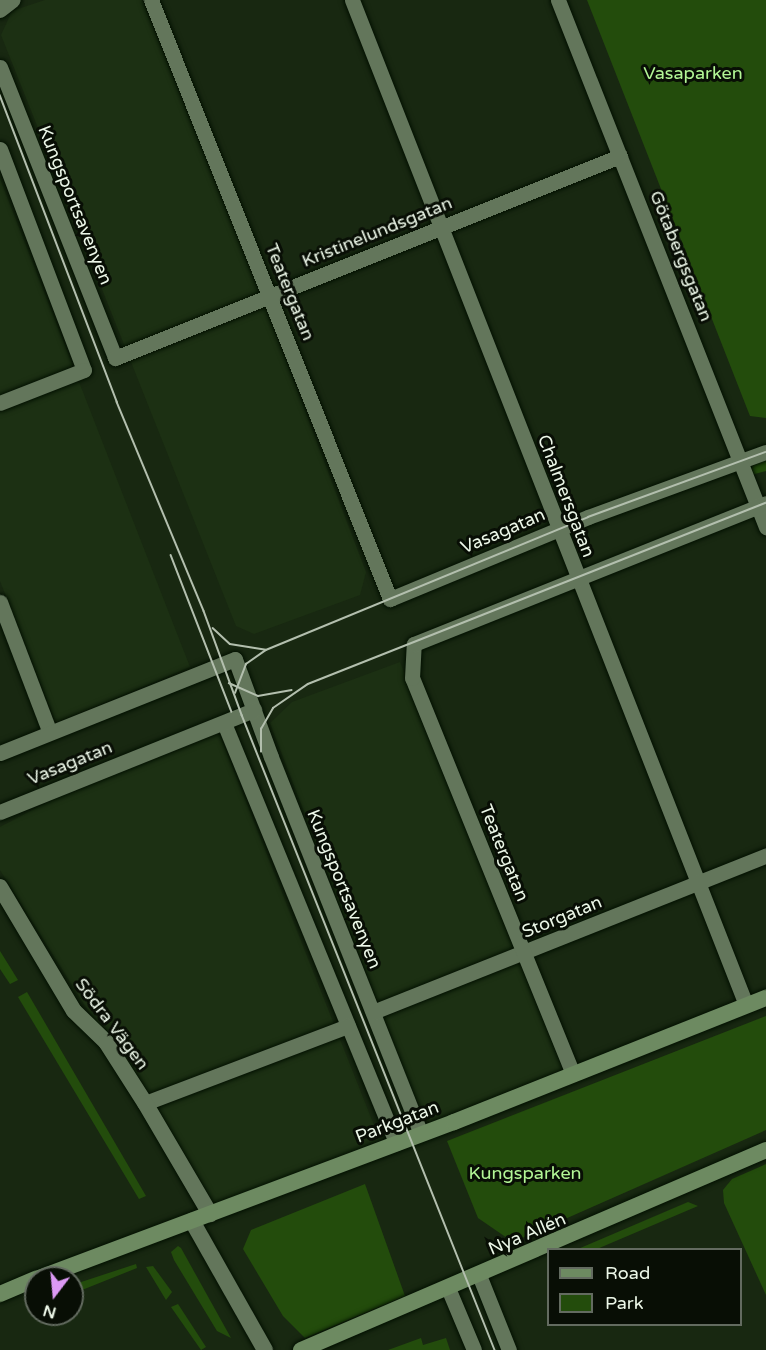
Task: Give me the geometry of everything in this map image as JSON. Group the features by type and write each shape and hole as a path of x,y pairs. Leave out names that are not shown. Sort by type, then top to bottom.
{"main road":[{"name":"Parkgatan","path":"73,1266 422,1133 766,998"},
{"name":"Nya Allén","path":"301,1350 766,1150"},
{"name":"Parkgatan","path":"0,1294 24,1285"}],"street":[{"path":"0,10 13,0"},
{"name":"Teatergatan","path":"151,0 390,599"},
{"name":"Chalmersgatan","path":"352,0 696,884 746,1005"},
{"name":"Götabergsgatan","path":"558,0 740,463 762,505 766,527"},
{"name":"Kungsportsavenyen","path":"0,67 115,358"},
{"path":"0,149 84,370 0,403"},
{"name":"Kristinelundsgatan","path":"115,358 620,156"},
{"name":"Vasagatan","path":"390,599 559,529 766,452"},
{"path":"577,579 762,505"},
{"name":"Teatergatan","path":"573,1074 412,678 414,644 577,579"},
{"path":"0,602 49,730"},
{"name":"Kungsportsavenyen","path":"235,658 422,1133"},
{"name":"Vasagatan","path":"0,753 49,730 235,658"},
{"name":"Vasagatan","path":"0,812 254,710"},
{"path":"224,723 396,1143"},
{"name":"Storgatan","path":"373,1012 766,856"},
{"name":"Södra Vägen","path":"0,887 74,1011 106,1042 146,1103 210,1214"},
{"path":"146,1103 348,1026"},
{"path":"192,1221 265,1350"},
{"path":"479,1275 509,1350"},
{"path":"448,1288 474,1350"}],"shaded area":[{"path":"45,0 142,0 259,290 366,572 360,595 254,634 236,626 1,35 12,11"},
{"path":"0,179 190,667 56,723 0,581"},
{"path":"400,662 565,1069 430,1123 415,1100 270,723 292,702"},
{"path":"218,731 381,1143 211,1207 0,870 0,827 97,776"}],"green space":[{"name":"Vasaparken","path":"587,0 766,0 766,418 750,416"},
{"path":"766,460 766,471 751,475 752,466"},
{"path":"0,951 18,980 10,984 0,969"},
{"path":"27,992 146,1196 139,1199 18,997"},
{"name":"Kungsparken","path":"766,1016 766,1130 513,1242 478,1218 447,1141"},
{"path":"766,1164 766,1295 724,1203 723,1190 732,1179"},
{"path":"365,1184 405,1296 305,1338 283,1316 243,1249 251,1230"},
{"path":"688,1202 698,1206 599,1248 580,1248"},
{"path":"178,1246 231,1338 217,1331 174,1260 171,1252"},
{"path":"136,1264 137,1268 84,1289 84,1281"},
{"path":"153,1266 172,1292 166,1300 146,1267"},
{"path":"178,1304 206,1347 201,1350 171,1307"},
{"path":"421,1338 423,1345 446,1338 450,1350 388,1350"}],"tram line":[{"path":"0,95 117,402 204,611 242,715 495,1350"},
{"path":"235,693 246,664 266,650 588,517 766,452"},
{"path":"261,752 261,729 273,708 308,684 766,503"},
{"path":"171,555 232,712"},
{"path":"213,628 230,644 266,650"},
{"path":"229,683 258,696 291,690"}]}
